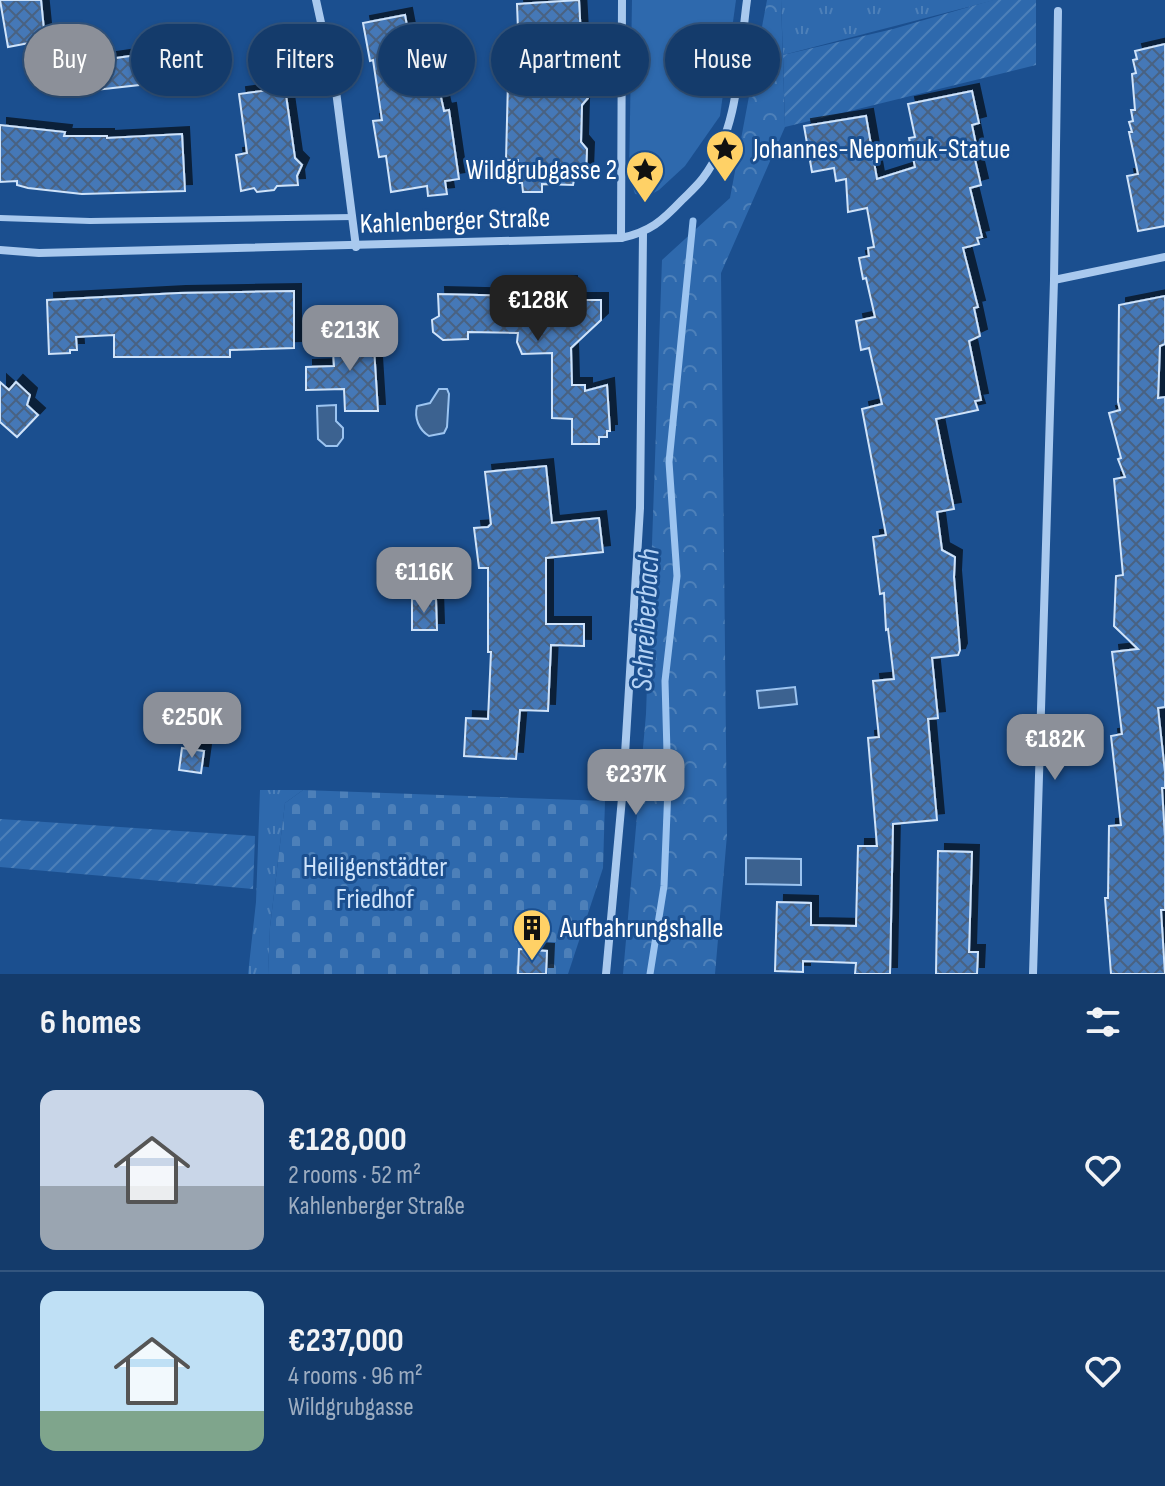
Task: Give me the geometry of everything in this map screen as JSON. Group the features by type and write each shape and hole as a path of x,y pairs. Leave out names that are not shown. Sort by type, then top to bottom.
{"street":[{"path":"316,0 336,91 356,247"},
{"path":"621,238 622,0"},
{"name":"Kahlenberger Straße","path":"0,250 39,253 356,247 621,238 643,234 671,212 703,179 725,135 734,101 747,0"},
{"path":"1033,974 1054,280 1058,11"},
{"path":"606,974 623,787 640,508 643,234"},
{"path":"1054,280 1165,257"}],"lane":[{"path":"0,218 90,221 353,217"}],"green space":[{"path":"632,0 736,0 733,24 665,24 665,96 723,96 720,116 685,166 648,196 635,194 629,176 630,96 649,96 649,24 632,24"},
{"path":"767,0 781,0 785,127 721,273 727,835 715,974 623,974 646,714 662,260 730,198 749,96 780,96 780,24 763,24"},
{"path":"781,0 995,0 783,55"},
{"path":"993,0 1036,0 1036,65 785,127 783,55 893,29"},
{"path":"260,790 303,790 285,803 270,927 268,974 248,974 256,902"},
{"name":"Heiligenstädter Friedhof","path":"303,790 605,801 603,868 568,974 268,974 270,927 285,803"},
{"path":"0,819 255,836 253,889 0,867"}],"shaded area":[{"path":"439,389 447,389 449,394 447,427 444,433 429,436 418,423 417,406 430,403"},
{"path":"336,405 336,421 343,428 343,438 337,446 326,446 318,439 317,406"},
{"path":"795,687 797,704 759,708 757,691"},
{"path":"746,858 801,859 801,885 746,884"}],"building":[{"path":"0,0 41,0 43,24 24,24 24,44 8,47"},
{"path":"579,0 580,24 518,24 517,4"},
{"path":"405,15 407,24 378,24 378,93 373,60 370,61 363,23"},
{"path":"1165,44 1165,226 1138,231 1127,176 1138,174 1129,132 1132,132 1129,122 1133,121 1131,110 1135,110 1132,74 1136,73 1133,60 1137,59 1135,51"},
{"path":"131,56 131,86 115,88 115,58"},
{"path":"972,91 979,123 972,125 978,154 974,155 981,185 970,188 982,237 977,238 979,244 963,248 978,307 974,308 980,336 969,341 981,400 975,401 978,410 936,419 954,509 937,512 942,550 955,557 960,650 958,655 932,658 938,718 928,719 937,820 893,824 890,974 855,974 856,963 803,961 803,972 775,971 777,902 811,903 811,925 856,926 858,846 877,846 868,738 879,737 873,681 894,679 884,593 880,594 873,537 886,535 862,409 882,404 869,348 861,350 856,321 875,317 859,258 869,256 868,248 874,247 867,208 848,212 846,179 836,181 834,168 812,172 804,126 866,116 877,179 915,167 909,138 915,137 908,104"},
{"path":"239,94 286,96 295,158 302,165 297,176 298,185 277,186 274,190 257,192 254,188 241,191 236,155 247,153"},
{"path":"378,96 441,96 444,111 449,110 459,179 445,181 447,194 428,196 427,186 391,192 386,156 379,157 373,121 382,120"},
{"path":"508,96 588,96 582,105 581,142 587,149 586,175 575,175 573,185 542,184 542,192 523,192 522,183 517,183 518,160 506,160"},
{"path":"0,125 65,132 64,136 107,138 182,134 185,191 82,194 28,188 17,185 17,181 0,182"},
{"path":"525,283 570,283 571,300 601,300 601,320 571,348 572,385 585,385 585,391 607,385 610,431 607,431 607,437 599,437 599,444 572,444 572,419 552,418 552,353 522,354 517,342 518,333 468,332 468,339 443,340 433,332 432,320 439,316 438,294 526,296"},
{"path":"294,291 294,348 230,350 230,357 114,357 114,335 76,337 77,350 49,354 47,300"},
{"path":"1165,296 1165,344 1160,346 1158,398 1165,397 1165,707 1158,708 1165,772 1165,788 1162,788 1165,910 1161,910 1165,974 1111,974 1105,898 1108,898 1109,826 1121,825 1111,736 1122,734 1112,652 1138,649 1114,626 1116,576 1123,575 1114,479 1125,477 1118,459 1121,458 1109,413 1120,410 1119,305"},
{"path":"373,332 378,411 345,411 344,389 306,390 306,367 334,366 333,352 338,352 337,335"},
{"path":"0,382 9,390 16,382 30,395 27,405 38,415 17,437 0,422"},
{"path":"546,466 552,523 599,518 603,552 546,558 546,624 584,624 584,646 551,645 548,711 520,710 516,759 464,756 466,718 488,719 491,652 488,652 488,568 479,568 474,528 491,524 485,472"},
{"path":"412,599 436,599 437,630 412,630"},
{"path":"182,748 204,751 201,773 179,770"},
{"path":"938,851 972,852 969,952 978,952 977,974 936,974"},
{"name":"Aufbahrungshalle","path":"519,949 547,951 546,974 518,974"}],"waterway":[{"name":"Schreiberbach","path":"650,974 664,886 668,788 665,681 677,576 669,462 693,221"}],"place":[{"name":"Johannes-Nepomuk-Statue","path":"725,183"},
{"name":"Wildgrubgasse 2","path":"645,204"},
{"name":"Aufbahrungshalle","path":"532,962"}]}
